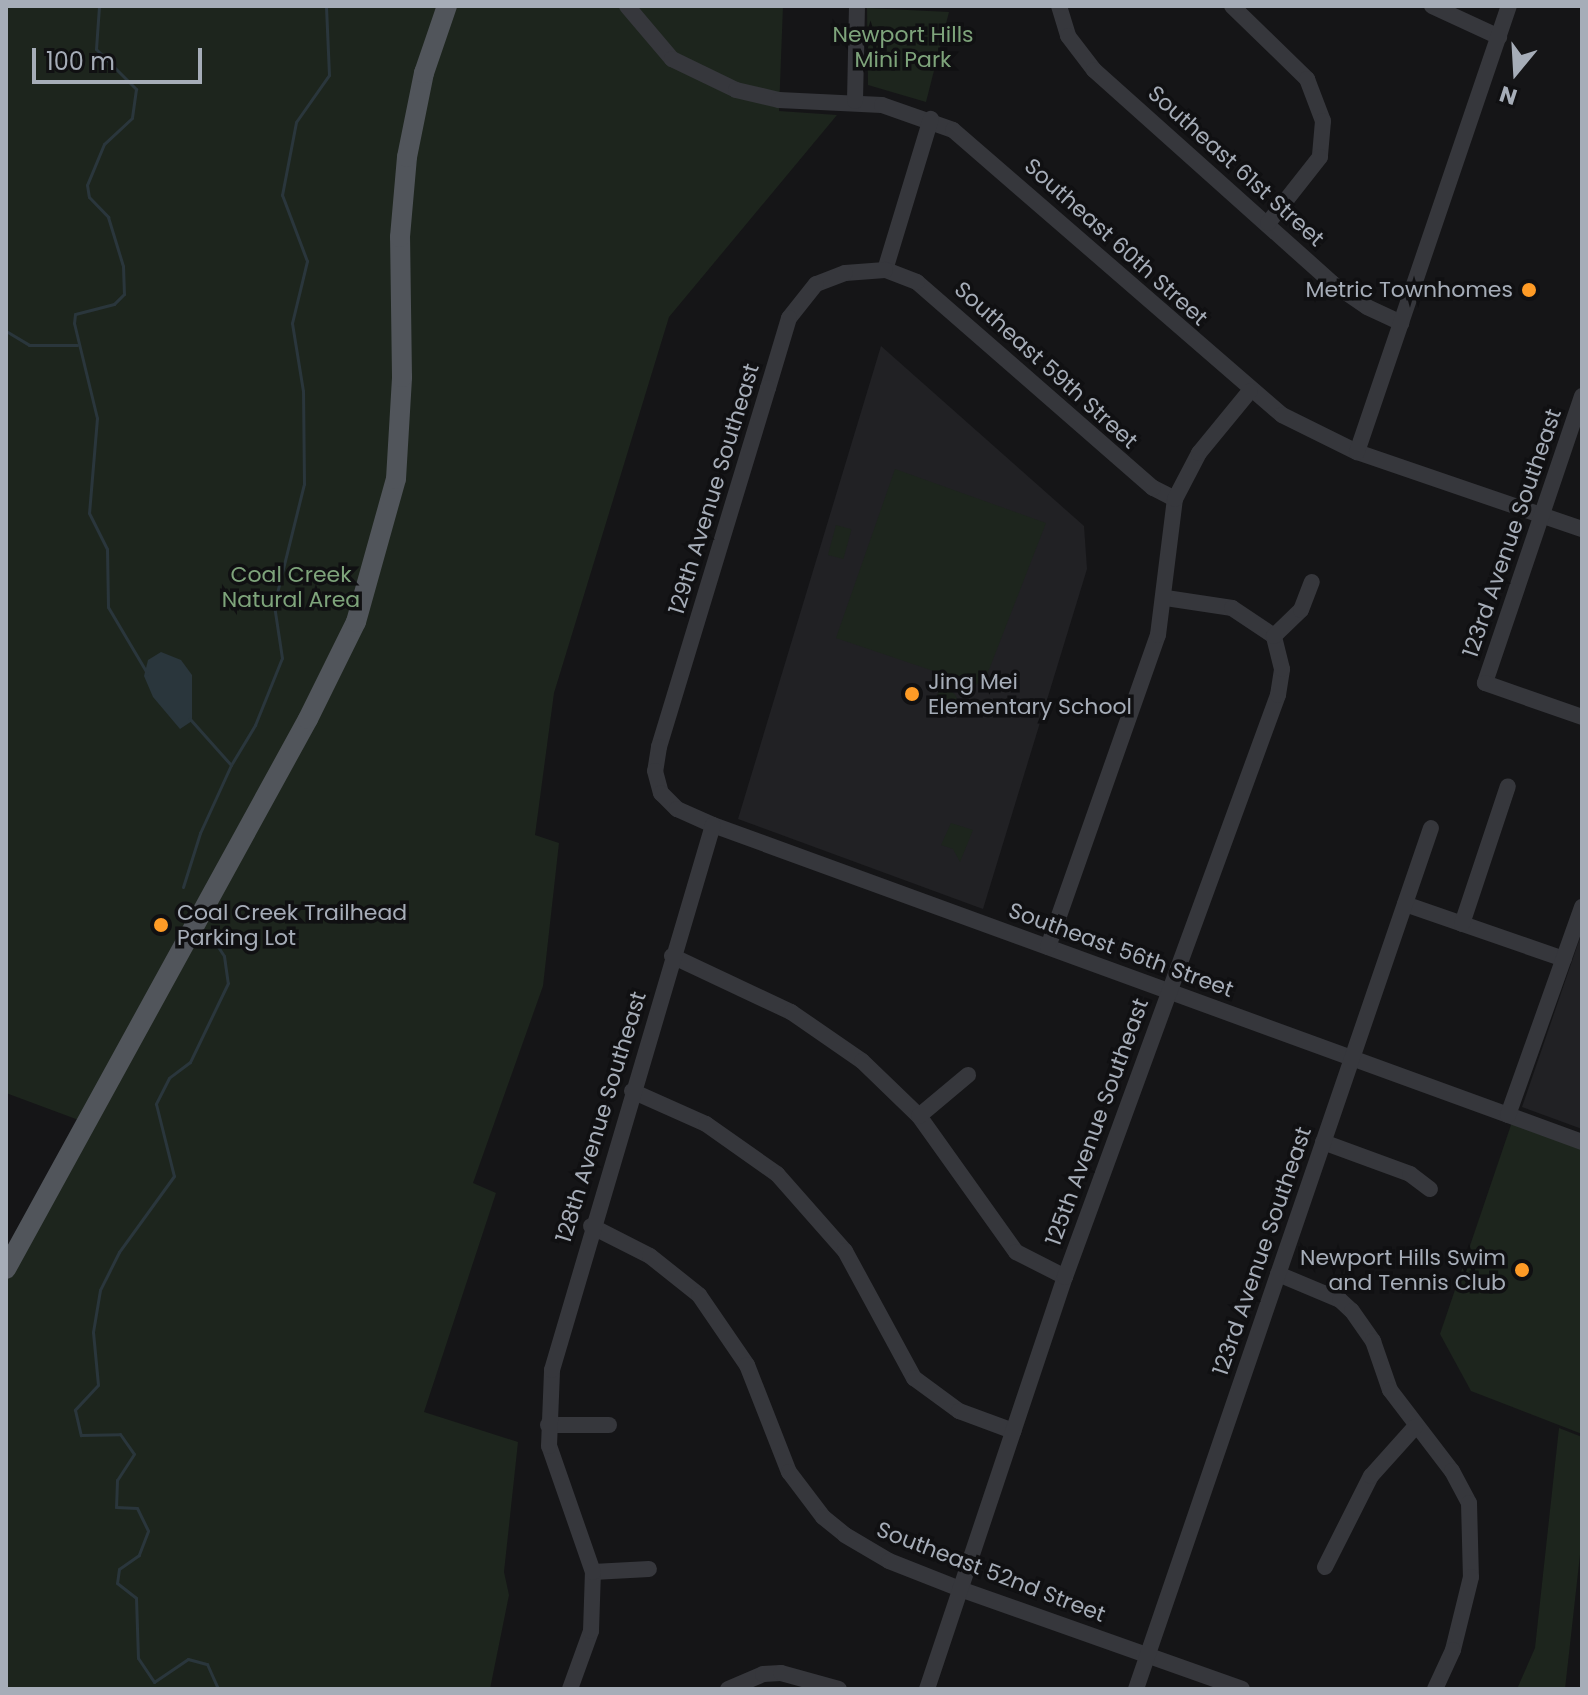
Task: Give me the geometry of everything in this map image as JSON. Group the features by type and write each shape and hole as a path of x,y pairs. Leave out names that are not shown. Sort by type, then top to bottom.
{"main road":[{"path":"6,1269 302,732 356,622 396,479 401,392 400,237 407,157 424,73 447,6"}],"street":[{"name":"Southeast 60th Street","path":"627,6 658,46 706,78 779,100 855,101 931,119 985,153 1250,391 1303,427 1357,452 1582,529"},
{"path":"855,101 857,6"},
{"path":"1232,6 1313,88 1323,121 1320,157 1268,223"},
{"path":"1432,6 1499,37"},
{"path":"1357,452 1509,6"},
{"name":"Southeast 61st Street","path":"1060,13 1094,70 1349,297 1402,323"},
{"path":"885,270 931,119"},
{"name":"Southeast 59th Street","path":"885,270 931,291 1153,488 1175,499"},
{"name":"129th Avenue Southeast","path":"657,784 659,747 789,318 806,293 830,277 885,270"},
{"path":"1048,947 1158,635 1166,598 1165,548 1175,499 1199,453 1250,391"},
{"name":"123rd Avenue Southeast","path":"1582,396 1485,683 1582,717"},
{"path":"1166,598 1232,608 1274,636 1301,610 1312,582"},
{"name":"125th Avenue Southeast","path":"927,1689 1065,1277 1167,990 1278,695 1282,669 1274,636"},
{"name":"Southeast 56th Street","path":"657,784 677,809 713,825 1582,1142"},
{"path":"1462,924 1508,786"},
{"name":"128th Avenue Southeast","path":"593,1572 554,1470 548,1425 560,1333 713,825"},
{"name":"123rd Avenue Southeast","path":"1136,1689 1431,828"},
{"path":"1405,904 1564,959"},
{"path":"1508,1115 1582,907"},
{"path":"672,956 791,1012 829,1036 919,1116 1016,1252 1065,1277"},
{"path":"919,1116 968,1075"},
{"path":"632,1091 706,1124 777,1174 845,1251 914,1378 959,1411 1013,1431"},
{"path":"1323,1142 1410,1174 1430,1189"},
{"name":"Southeast 52nd Street","path":"591,1226 628,1242 677,1276 722,1323 747,1365 789,1472 823,1517 865,1549 960,1589 1242,1689"},
{"path":"1278,1274 1340,1300 1352,1311 1373,1341 1390,1390 1463,1488 1472,1523 1471,1577 1453,1650 1435,1689"},
{"path":"548,1425 609,1425"},
{"path":"1325,1567 1371,1476 1415,1427"},
{"path":"570,1689 591,1631 593,1572 649,1569"},
{"path":"728,1689 763,1674 781,1673 839,1689"}],"shaded area":[{"name":"Jing Mei Elementary School","path":"881,346 1084,526 1087,569 983,909 738,819"},
{"path":"161,652 181,660 192,675 192,721 180,729 153,697 144,676 148,660"},
{"path":"1582,932 1582,1129 1522,1107"}],"green space":[{"name":"Coal Creek Natural Area","path":"6,6 783,6 779,111 837,115 669,317 554,693 535,835 559,843 543,986 473,1183 496,1193 424,1412 518,1442 504,1572 509,1595 490,1689 6,1689 6,1265 84,1122 6,1093"},
{"name":"Newport Hills Mini Park","path":"867,8 949,12 926,102 868,85"},
{"path":"895,469 1046,523 985,680 975,685 836,638"},
{"path":"836,525 851,529 843,559 828,555"},
{"path":"946,690 954,693 957,701 954,709 946,712 938,709 935,701 938,693"},
{"path":"951,823 973,830 960,862 953,849 941,845"},
{"name":"Newport Hills Swim and Tennis Club","path":"1512,1122 1582,1147 1582,1434 1471,1391 1440,1334"},
{"path":"1559,1428 1582,1437 1582,1537 1565,1689 1517,1689 1535,1648"}],"waterway":[{"path":"99,6 96,49 136,89 132,118 104,144 87,185 89,197 108,217 123,266 124,294 114,304 75,314 74,323 97,418 89,513 107,549 108,607 147,673"},
{"path":"231,765 255,725 282,658 274,605 304,484 303,391 292,323 307,261 282,195 296,122 329,75 326,6"},
{"path":"6,331 29,345 77,345"},
{"path":"183,887 200,833 231,765 190,719"},
{"path":"213,939 224,956 228,983 190,1062 169,1078 156,1104 174,1176 119,1252 100,1290 93,1332 98,1385 75,1410 81,1435 120,1434 134,1454 117,1480 116,1507 137,1508 148,1531 139,1555 119,1569 117,1583 136,1598 138,1658 154,1682 188,1659 207,1664 218,1689"}],"place":[{"name":"Metric Townhomes","path":"1529,290"},
{"name":"Jing Mei Elementary School","path":"912,694"},
{"name":"Coal Creek Trailhead Parking Lot","path":"161,925"},
{"name":"Newport Hills Swim and Tennis Club","path":"1522,1270"}]}
